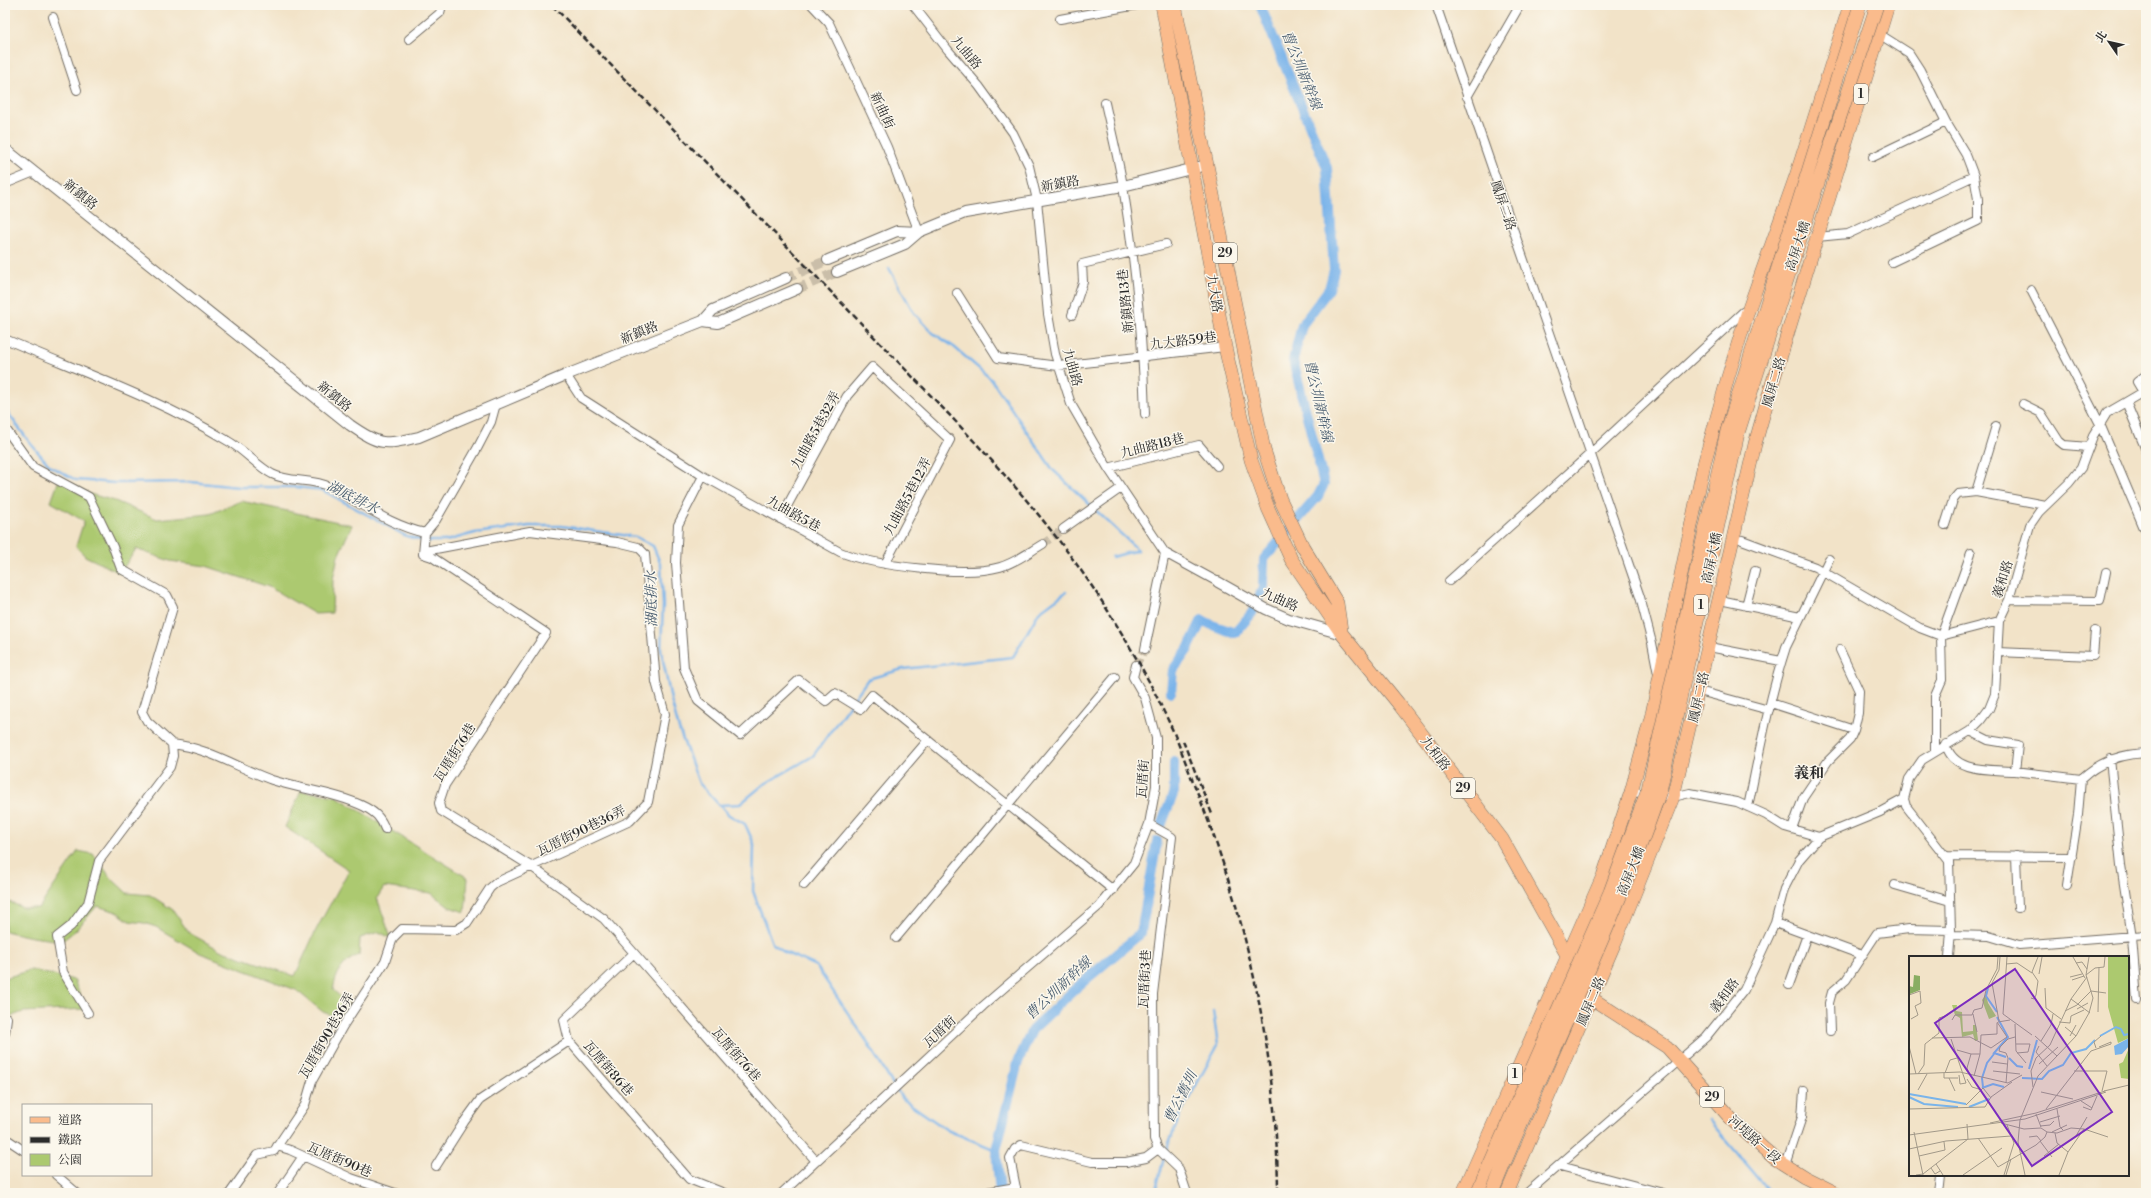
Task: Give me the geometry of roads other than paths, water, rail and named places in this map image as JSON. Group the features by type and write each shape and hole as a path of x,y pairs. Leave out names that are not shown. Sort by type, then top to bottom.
{"main road":[{"name":"九大路","path":"1162,5 1225,347 1251,460 1268,508 1292,559"},
{"name":"九大路","path":"1175,5 1264,450 1280,500 1303,547 1337,603 1342,634"},
{"name":"鳳屏二路","path":"1463,1193 1567,954 1603,876 1631,792 1658,680 1704,464 1748,311 1796,176 1850,5"},
{"name":"高屏大橋","path":"1477,1193 1610,892 1648,789 1727,431 1860,5"},
{"name":"高屏大橋","path":"1492,1193 1619,899 1641,846 1660,791 1738,433 1816,186 1877,5"},
{"name":"1","path":"1879,34 1888,5"},
{"name":"鳳屏二路","path":"1507,1193 1591,998 1673,797 1758,437 1833,182 1879,34"},
{"name":"九和路","path":"1292,559 1342,634 1398,703 1502,840 1591,998"},
{"name":"河堤路一段","path":"1591,998 1667,1047 1734,1122 1774,1158 1804,1177 1836,1193"}],"street":[{"path":"409,39 440,13 442,5"},
{"name":"新曲街","path":"812,5 829,23 887,147 919,232"},
{"name":"九曲路","path":"913,5 948,50 979,86 1013,133 1029,166 1037,200 1048,314 1058,366 1071,404 1108,468 1165,553 1266,609 1289,619 1342,634"},
{"path":"1060,19 1137,5"},
{"name":"鳳屏二路","path":"1436,5 1640,597 1652,642 1658,680"},
{"path":"1467,97 1520,5"},
{"path":"53,17 77,90"},
{"path":"1879,34 1909,53 1920,70 1946,122 1966,155 1974,176 1978,199 1978,221 1892,262"},
{"name":"新鎮路13巷","path":"1105,103 1123,186 1132,252 1144,357 1145,414"},
{"path":"1873,158 1946,122"},
{"name":"新鎮路","path":"5,149 370,439 383,443 394,443 419,437 566,375 703,321 713,310 786,278"},
{"name":"新鎮路","path":"838,272 905,244 919,232 965,213 1123,186 1207,165"},
{"path":"5,184 34,172"},
{"path":"1817,237 1848,234 1974,176"},
{"name":"新鎮路","path":"828,260 898,231 919,232"},
{"path":"1072,315 1083,282 1082,264 1166,244"},
{"name":"新鎮路","path":"703,321 718,323 797,289"},
{"path":"2031,290 2100,424 2144,528"},
{"name":"九大路59巷","path":"957,293 998,358 1058,366 1225,347"},
{"path":"1448,581 1591,454 1743,312 1748,311"},
{"path":"5,339 184,417 229,441 270,473 280,477 306,480 329,486 399,526 425,533"},
{"name":"九曲路5巷32弄","path":"780,519 847,396 872,367 950,440"},
{"name":"九曲路5巷","path":"566,375 581,398 703,476 840,552 857,559 885,564 958,571 999,568 1015,561 1043,544"},
{"name":"義和路","path":"1527,1193 1560,1166 1678,1060 1706,1037 1744,990 1775,923 1784,889 1799,860 1819,837 1874,814 1904,799 1914,770 1922,760 1935,750 1970,730 1980,721 1989,709 1994,694 1999,621 2009,600 2030,525 2045,505 2069,483 2081,468 2100,424 2107,414 2143,392 2137,382 2146,375"},
{"path":"2126,402 2146,450"},
{"path":"425,551 425,533 436,520 478,447 491,422 496,404"},
{"path":"2023,404 2041,413 2059,441 2064,446 2089,447"},
{"path":"1976,492 1996,426"},
{"path":"5,428 33,467 89,497 113,547 121,569 167,595 173,607 142,712 147,721 172,744 207,751 270,779 347,800 366,808 380,816 385,829"},
{"name":"九曲路5巷12弄","path":"885,564 950,440"},
{"name":"九曲路18巷","path":"1108,468 1200,446 1217,466"},
{"path":"703,476 678,525 676,563 684,668 698,701 740,736 799,680 826,701 836,693 861,709 872,695 1114,890"},
{"path":"1063,529 1121,488"},
{"path":"1945,525 1954,497 1958,494 1976,492 2045,505"},
{"name":"瓦厝街90巷36弄","path":"277,1146 304,1105 312,1081 343,1026 385,962 393,938 402,929 456,930 467,923 490,888 497,882 630,821 648,802 665,714 656,682 645,554 638,547 617,542 530,531 425,551"},
{"path":"1742,540 1782,554 1823,571 1920,628 1941,636 1999,621"},
{"name":"瓦厝街76巷","path":"425,551 423,554 432,557 546,633 445,785 439,803 441,811 532,867 604,919 640,962 816,1161"},
{"path":"1145,649 1165,553"},
{"path":"1935,750 1935,696 1942,680 1941,636 1971,553"},
{"path":"1748,807 1770,706 1782,661 1800,617 1829,559"},
{"path":"1746,606 1755,571"},
{"path":"2009,600 2100,601 2106,572"},
{"path":"1720,600 1800,617"},
{"path":"1997,652 2093,656 2095,631"},
{"path":"1709,647 1782,661"},
{"path":"1792,829 1803,798 1828,761 1850,739 1854,730 1858,713 1859,691 1840,650"},
{"name":"瓦厝街","path":"782,1193 983,1006 1099,906 1114,890 1134,863 1149,824 1156,786 1156,738 1145,698 1133,677 1136,665"},
{"path":"896,938 1115,677"},
{"path":"1699,691 1770,706 1854,730"},
{"path":"1970,730 1988,740 2018,745 2015,770"},
{"path":"804,885 928,740"},
{"path":"88,1013 63,972 57,937 71,926 88,903 99,861 170,767 173,756 172,744"},
{"path":"1946,744 1948,753 1955,760 1967,766 2015,770 2081,779"},
{"path":"2067,885 2072,857 2081,779 2097,766 2110,759 2130,754 2146,753"},
{"path":"2110,759 2121,865 2132,937 2137,1000"},
{"path":"1631,792 1673,797 1690,794 1737,802 1792,829 1819,837"},
{"path":"1904,799 1906,806 1949,861 1951,932 1949,956"},
{"name":"瓦厝街3巷","path":"1149,824 1172,837 1153,994 1154,1139 1160,1152"},
{"path":"1946,856 2072,857"},
{"path":"2016,856 2018,908"},
{"path":"1895,885 1950,901"},
{"path":"1775,923 1862,955"},
{"path":"1830,1031 1829,1003 1832,992 1846,980 1876,933 1909,930 1951,932 1990,936 2020,945 2146,935"},
{"path":"1789,986 1807,934"},
{"name":"瓦厝街86巷","path":"634,953 564,1020 569,1041 689,1179 724,1193"},
{"path":"5,1033 7,1018"},
{"path":"436,1166 480,1100 569,1041"},
{"path":"1786,1165 1802,1117 1804,1091"},
{"path":"5,1138 22,1149"},
{"path":"984,1192 1014,1189 1010,1158 1015,1149 1021,1145 1092,1162 1133,1161 1146,1158 1160,1152 1179,1169 1187,1193"},
{"path":"230,1193 257,1155 270,1152 277,1146"},
{"name":"瓦厝街90巷","path":"277,1146 351,1178 395,1193"},
{"path":"278,1193 303,1156"},
{"path":"1560,1166 1663,1193"},
{"path":"57,1176 77,1193"},
{"path":"1938,1193 1940,1176"}],"waterway":[{"name":"曹公圳新幹線","path":"1171,692 1173,670 1188,649 1202,620 1235,633 1252,613 1263,588 1264,559 1318,496 1324,484 1293,360 1302,325 1329,289 1334,270 1327,168 1260,5"},
{"path":"889,268 914,313 933,333 954,347 991,379 1053,470 1138,550"},
{"name":"湖底排水","path":"5,409 30,443 50,466 76,480 115,483 191,482 239,487 296,487 322,490 406,536 424,541 446,541 475,533 529,526 562,526 636,537 653,546 661,565 663,605 661,650 671,700 679,729 699,783 719,805 740,804 763,785 813,756 868,679 903,669 1013,657 1039,612 1066,592"},
{"name":"湖底排水","path":"1112,557 1138,550"},
{"name":"曹公圳新幹線","path":"1162,823 1174,792 1174,762"},
{"path":"720,805 729,815 745,824 754,844 753,891 772,943 784,952 816,966 868,1043 903,1099 947,1130 996,1150"},
{"name":"曹公圳新幹線","path":"1000,1193 996,1150 1018,1062 1032,1030 1076,988 1141,933 1157,841"},
{"name":"曹公舊圳","path":"1165,1153 1182,1111 1218,1045 1213,1011"},
{"path":"1709,1120 1771,1193"},
{"name":"曹公舊圳","path":"1155,1193 1164,1158"}],"tunnel":[{"path":"786,278 828,260"},
{"path":"797,289 837,272"},
{"path":"1043,544 1063,529"},
{"path":"1136,665 1145,649"}],"railway":[{"path":"552,5 757,215 1001,470 1057,538 1083,574 1138,660 1175,736 1211,829 1243,930 1265,1034 1272,1087 1278,1193"},
{"path":"1183,741 1212,814"}],"district":[{"name":"義和","path":"1809,773"}]}
